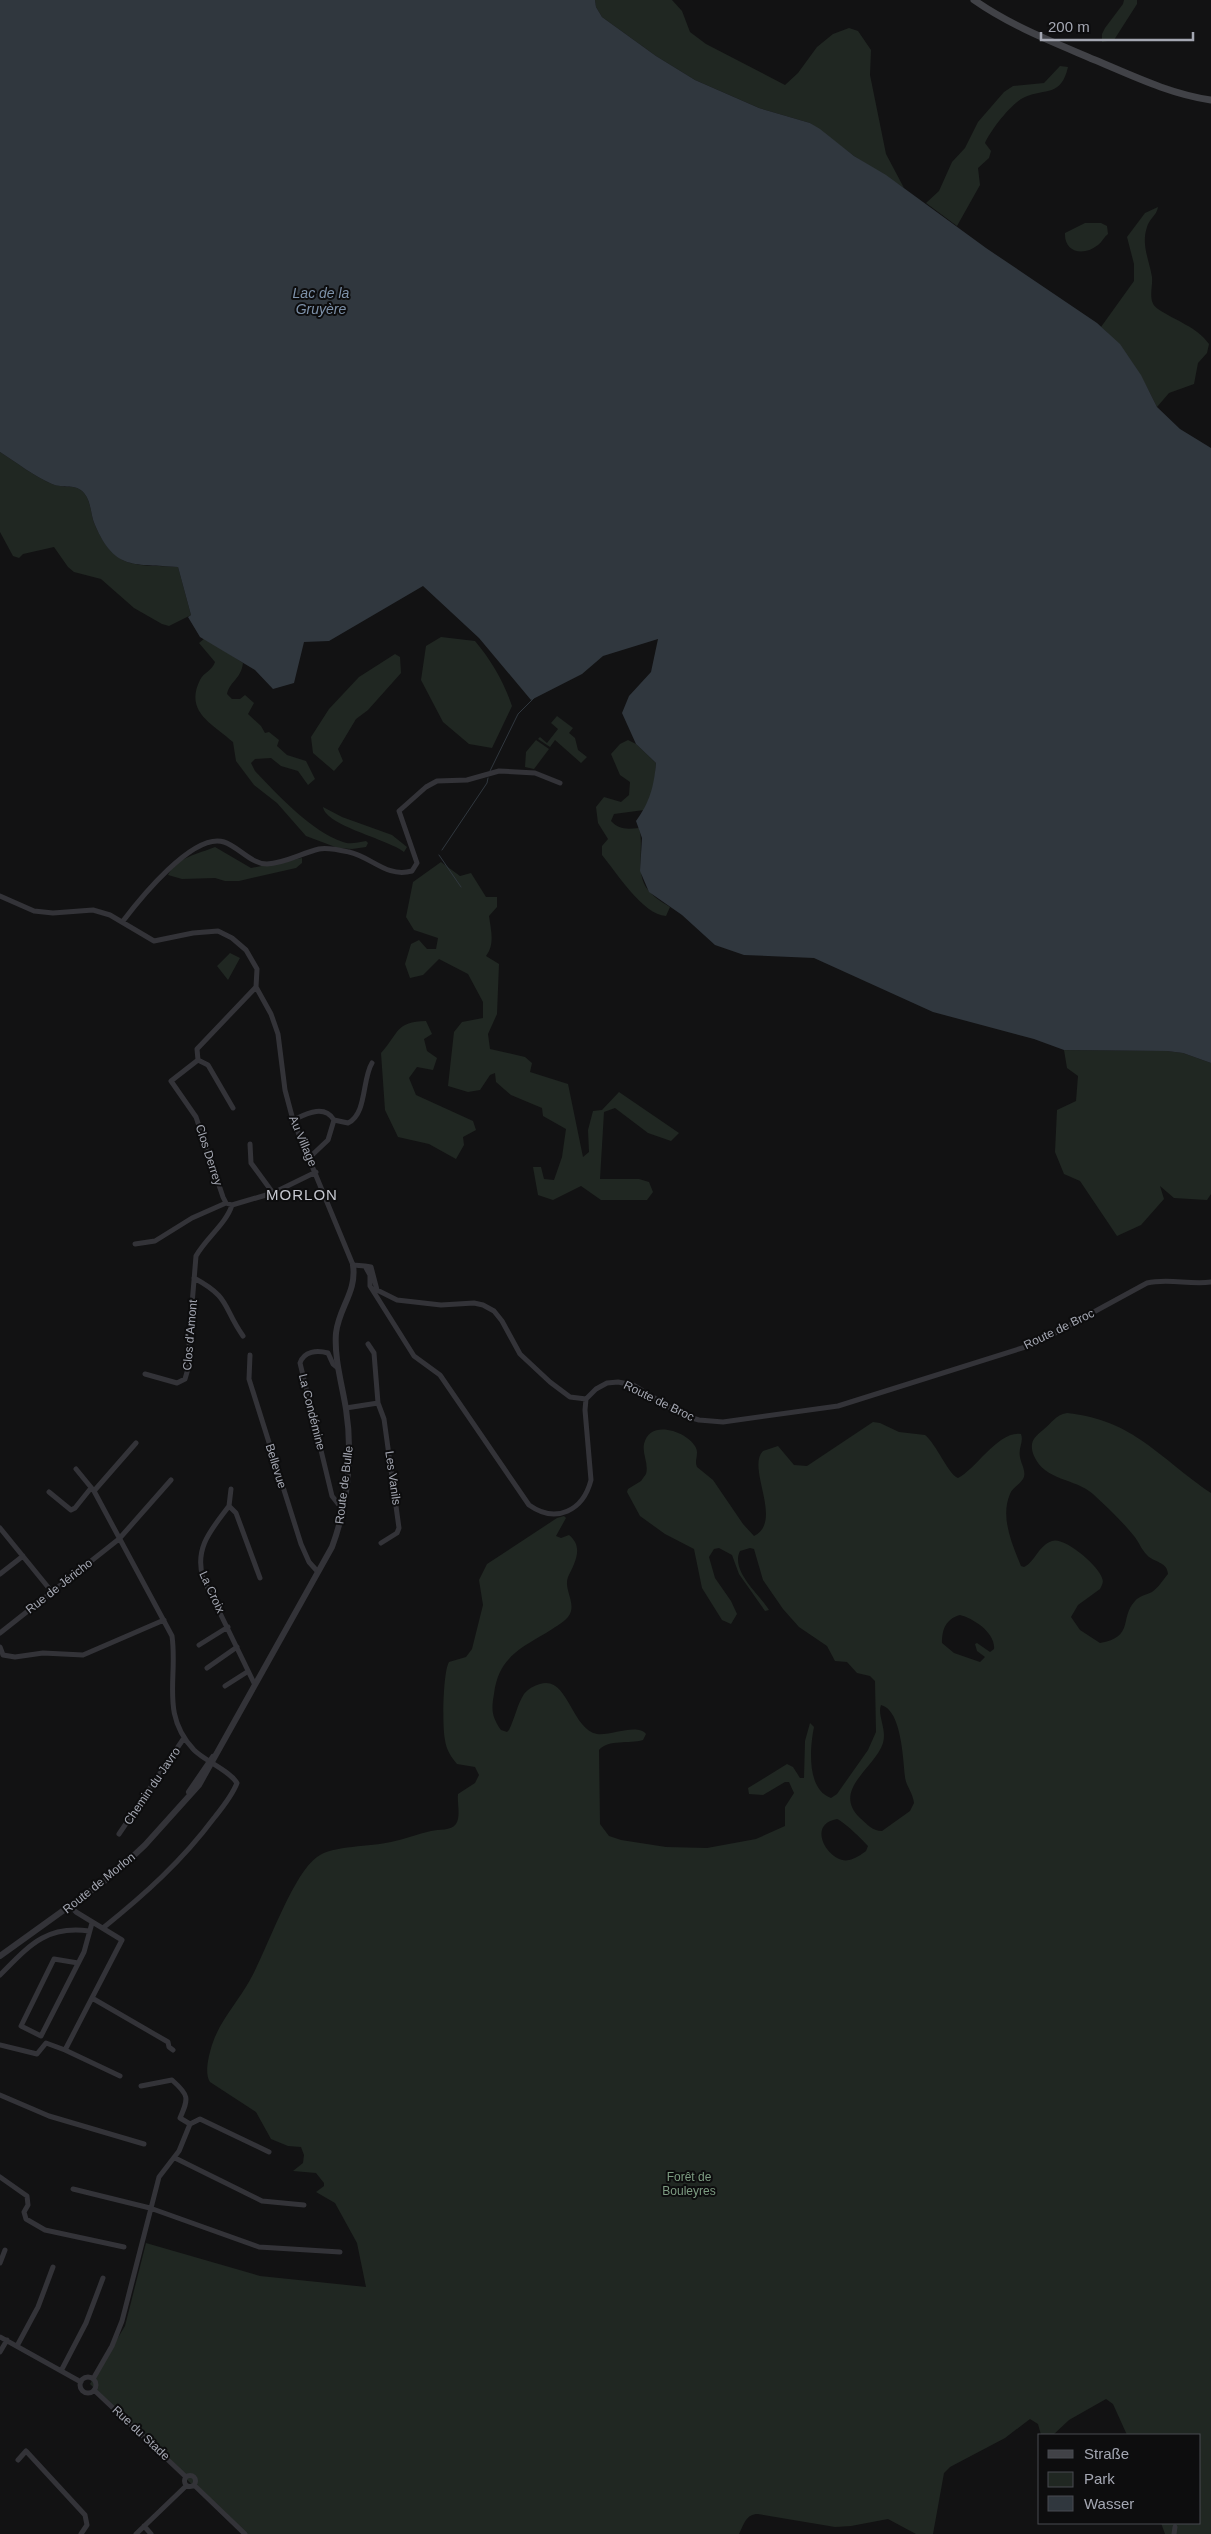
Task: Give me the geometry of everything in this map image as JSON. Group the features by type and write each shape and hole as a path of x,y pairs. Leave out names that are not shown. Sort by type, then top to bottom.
{"main road":[{"path":"974,0 1007,21 1056,44 1172,92 1211,100"}],"street":[{"path":"123,921 148,889 169,868 211,842 223,842 259,864 273,863 320,848 354,853 388,871 402,874 412,871 417,863 399,810 426,787 437,781 467,780 499,771 535,773 560,783"},
{"path":"0,896 34,911 53,914 93,910 123,921 154,941 193,933 218,932 232,938 246,950 257,969 256,987 196,1049 198,1060 208,1065 232,1108"},
{"name":"Au Village","path":"256,987 271,1014 278,1034 285,1090 293,1120 310,1157 353,1265"},
{"name":"Clos Derrey","path":"198,1060 171,1081 196,1117 229,1204"},
{"path":"293,1120 320,1110 327,1112 334,1120 348,1123 354,1118 361,1103 367,1072 372,1063"},
{"path":"310,1157 328,1140 334,1120"},
{"path":"250,1144 251,1163 273,1193"},
{"path":"135,1244 155,1241 192,1218 229,1204 273,1193 316,1172"},
{"name":"Clos d'Amont","path":"145,1374 177,1383 185,1379 190,1362 196,1256 203,1243 222,1221 229,1204"},
{"path":"353,1265 365,1266 371,1267 377,1290 388,1297 441,1305 478,1303 490,1309 502,1321 520,1354 550,1382 570,1397 586,1399 585,1410 591,1480 589,1490 580,1504 570,1511 558,1514 538,1511 529,1505 440,1375 414,1356 370,1286 370,1275 365,1266"},
{"name":"Route de Bulle","path":"238,1713 332,1547 343,1510 350,1448 336,1333 342,1310 354,1286 353,1265"},
{"name":"Clos d'Amont","path":"194,1278 211,1287 224,1299 243,1336"},
{"name":"Route de Broc","path":"586,1399 596,1389 607,1383 618,1382 640,1389 682,1415 699,1420 723,1422 838,1406 1035,1344 1147,1283 1165,1281 1185,1283 1211,1282"},
{"name":"Les Vanils","path":"368,1344 374,1353 378,1404 384,1419 399,1528 397,1533 380,1544"},
{"name":"La Condémine","path":"339,1369 333,1364 328,1353 320,1351 309,1353 302,1358 300,1364 332,1496 343,1510"},
{"name":"Bellevue","path":"250,1355 249,1379 301,1544 309,1562 318,1572"},
{"path":"346,1408 378,1404"},
{"path":"49,1492 71,1510 75,1508 136,1443"},
{"path":"76,1469 93,1490 172,1636 174,1654 172,1707 184,1738 210,1763 237,1783 220,1810 171,1869 143,1896 103,1928"},
{"name":"Rue de Jéricho","path":"0,1633 119,1539 171,1480"},
{"name":"La Croix","path":"231,1489 229,1506 201,1548 200,1566 203,1578 228,1626 247,1672 254,1683"},
{"path":"229,1506 236,1513 260,1578"},
{"path":"0,1528 52,1592"},
{"path":"0,1574 23,1556"},
{"path":"0,1647 3,1655 15,1657 43,1653 83,1655 164,1620"},
{"name":"La Croix","path":"200,1645 228,1626"},
{"path":"206,1668 237,1647"},
{"path":"225,1686 247,1672"},
{"name":"Route de Morlon","path":"0,1956 71,1907 114,1874 146,1845 199,1785 238,1713"},
{"name":"Chemin du Javro","path":"119,1834 184,1738"},
{"path":"65,2050 122,1940 92,1923 71,1907"},
{"path":"78,1963 54,1959 21,2026 41,2036 84,1952 88,1931 92,1923"},
{"path":"0,1976 33,1943 51,1933 76,1929 88,1931"},
{"path":"92,1998 168,2042 173,2050"},
{"path":"0,2045 38,2054 46,2044 65,2050 120,2076"},
{"path":"141,2086 172,2080 184,2092 187,2103 180,2118 190,2124"},
{"path":"0,2095 49,2116 144,2144"},
{"path":"93,2378 112,2346 122,2321 159,2177 175,2158 190,2124 200,2120 269,2152"},
{"path":"175,2158 262,2201 304,2205"},
{"path":"0,2177 27,2196 28,2205 24,2212 26,2219 45,2230 124,2247"},
{"path":"73,2188 150,2208 259,2247 340,2252"},
{"path":"0,2263 5,2250"},
{"path":"17,2346 38,2307 52,2268"},
{"path":"61,2371 86,2323 103,2278"},
{"path":"0,2337 81,2382 84,2391 90,2393 94,2390 96,2385 93,2378"},
{"path":"0,2352 6,2340"},
{"path":"81,2382 86,2377 93,2378"},
{"name":"Rue du Stade","path":"94,2390 186,2477 194,2478 194,2485 245,2534"},
{"path":"18,2460 26,2451 85,2515 87,2525 80,2534"},
{"path":"186,2477 184,2480 186,2486"},
{"path":"136,2534 186,2486 194,2485"},
{"path":"144,2526 151,2534"},
{"path":"1174,2534 1175,2528"}],"green space":[{"path":"595,0 672,0 682,11 690,32 706,44 785,85 798,73 817,47 833,34 849,28 858,31 871,50 870,75 886,154 904,188 854,156 810,123 759,108 695,80 656,56 602,17 596,7"},
{"path":"1124,0 1137,0 1137,4 1114,40 1102,42 1102,34 1105,28"},
{"path":"1060,66 1068,67 1065,77 1057,87 1020,100 1002,117 992,131 985,143 991,151 989,158 978,168 980,185 957,226 926,203 939,191 952,162 965,148 978,122 1004,92 1013,86 1044,83"},
{"path":"1158,207 1148,224 1145,234 1146,252 1152,277 1151,294 1153,303 1158,309 1198,333 1209,344 1207,353 1198,363 1194,384 1169,393 1157,407 1133,364 1119,345 1101,327 1134,281 1134,264 1127,237 1145,213"},
{"path":"1085,223 1101,223 1107,226 1108,234 1092,249 1076,251 1068,245 1065,233"},
{"path":"0,452 52,484 81,490 88,501 93,521 103,540 110,551 119,558 138,565 178,567 191,615 169,626 162,624 134,608 101,579 74,572 68,567 54,547 23,554 19,558 13,556 0,532"},
{"path":"441,637 475,641 492,664 505,688 512,706 492,748 469,744 443,722 421,680 426,646"},
{"path":"205,638 243,663 240,673 230,686 227,694 232,699 240,699 245,695 254,703 248,714 261,726 265,733 269,732 279,740 277,746 287,755 306,761 315,779 308,785 298,771 281,766 271,758 255,759 251,763 255,771 296,811 319,830 346,843 366,841 368,843 366,847 338,848 306,836 277,803 254,785 236,761 233,742 210,723 198,709 196,691 200,680 215,662 199,643"},
{"path":"395,654 400,657 401,673 368,710 356,719 338,749 343,761 334,771 313,753 311,737 329,709 359,677"},
{"path":"557,716 573,728 569,733 575,738 578,750 587,757 581,763 555,740 550,747 538,739 540,737 547,743 558,729 551,723"},
{"path":"536,740 549,749 534,769 525,767 526,752"},
{"path":"628,740 636,744 656,763 654,789 644,810 614,814 611,821 627,829 639,828 642,879 653,895 670,907 666,916 657,914 639,901 602,855 602,846 608,839 598,823 596,807 604,797 621,802 629,795 630,782 620,775 611,754 620,744"},
{"path":"323,807 342,817 392,835 407,847 404,852 346,826 327,814"},
{"path":"215,847 251,868 302,858 302,863 296,868 239,881 225,881 215,878 182,879 168,875 182,860"},
{"path":"441,862 460,876 471,873 486,897 497,897 497,907 489,916 491,947 486,956 499,964 497,1014 488,1034 490,1049 525,1057 532,1063 530,1072 568,1084 583,1157 589,1152 588,1130 593,1111 602,1110 619,1092 679,1133 671,1141 648,1133 615,1108 604,1112 600,1179 639,1179 649,1182 653,1192 647,1200 601,1200 581,1186 553,1200 538,1195 533,1167 541,1167 544,1179 554,1180 562,1157 566,1129 543,1116 542,1108 511,1095 496,1082 495,1073 490,1075 480,1090 468,1092 448,1086 454,1032 462,1022 483,1018 483,1002 468,974 439,959 423,975 410,978 405,964 411,944 419,940 427,949 436,949 438,938 414,930 406,917 413,882"},
{"path":"230,953 240,958 228,980 217,966"},
{"path":"426,1021 432,1034 424,1039 427,1051 437,1058 433,1070 417,1067 409,1078 416,1095 473,1121 476,1130 463,1137 464,1145 456,1159 429,1144 398,1137 385,1110 381,1053 403,1026 409,1023"},
{"path":"1064,1050 1167,1051 1183,1053 1211,1063 1211,1194 1207,1200 1174,1198 1160,1186 1164,1199 1141,1225 1117,1236 1080,1181 1064,1174 1055,1152 1057,1110 1076,1101 1078,1076 1067,1068"},
{"name":"Forêt de Bouleyres","path":"1067,1413 1090,1417 1128,1432 1145,1442 1211,1493 1211,2534 1165,2534 1161,2524 1201,2524 1201,2434 1127,2434 1113,2404 1106,2399 1069,2420 1054,2434 1041,2434 1038,2424 1030,2419 1005,2438 950,2467 944,2473 933,2534 916,2534 888,2519 835,2527 754,2514 744,2523 739,2534 242,2534 90,2384 125,2326 146,2243 260,2276 366,2287 357,2243 335,2203 316,2192 324,2186 324,2183 316,2173 293,2171 303,2163 304,2155 301,2147 288,2146 271,2139 256,2112 210,2082 207,2074 208,2059 215,2036 257,1967 289,1896 308,1866 317,1857 332,1850 383,1844 431,1831 448,1829 456,1824 459,1813 458,1794 475,1783 479,1775 475,1767 457,1764 446,1747 444,1733 445,1676 449,1662 466,1657 472,1649 483,1605 479,1580 487,1564 557,1518 564,1516 566,1518 556,1536 561,1538 569,1535 574,1540 577,1550 567,1582 572,1607 571,1612 563,1622 518,1650 500,1672 496,1682 493,1713 501,1730 507,1732 509,1730 526,1692 540,1684 549,1683 557,1687 581,1723 588,1730 597,1734 603,1734 637,1730 646,1734 643,1740 608,1744 599,1750 600,1824 609,1836 621,1840 666,1847 707,1848 756,1839 785,1826 785,1807 794,1793 789,1782 785,1782 763,1795 749,1794 748,1788 787,1764 793,1767 800,1778 804,1778 805,1741 810,1723 814,1727 811,1756 817,1786 831,1798 837,1794 868,1750 876,1732 875,1681 870,1676 857,1673 847,1662 835,1661 827,1646 799,1627 783,1609 763,1580 754,1549 750,1548 740,1551 739,1567 742,1575 769,1610 765,1611 739,1574 732,1555 719,1548 714,1549 709,1557 715,1578 731,1601 737,1614 731,1624 722,1620 702,1588 694,1549 665,1534 640,1516 627,1492 628,1489 641,1481 646,1474 647,1466 644,1444 648,1436 654,1431 670,1430 686,1437 692,1442 697,1450 697,1467 713,1480 743,1524 754,1536 762,1529 766,1519 766,1507 759,1469 759,1459 763,1451 778,1446 794,1465 807,1466 873,1422 880,1423 899,1432 925,1435 934,1445 950,1471 958,1478 965,1474 1004,1438 1013,1434 1021,1434 1020,1454 1024,1476 1011,1492 1006,1512 1008,1530 1014,1549 1021,1566 1024,1567 1031,1562 1043,1546 1052,1541 1057,1541 1072,1547 1095,1566 1103,1579 1100,1589 1078,1605 1071,1617 1080,1630 1100,1643 1111,1640 1122,1632 1130,1607 1135,1601 1152,1592 1168,1574 1163,1564 1147,1555 1129,1530 1093,1494 1078,1485 1053,1475 1039,1464 1034,1456 1033,1441 1059,1416","holes":["960,1615 971,1619 988,1632 994,1643 994,1649 990,1652 977,1643 975,1644 977,1651 985,1657 980,1662 954,1653 942,1643 943,1633 951,1619","881,1705 888,1709 897,1726 906,1780 914,1803 910,1811 882,1831 878,1831 867,1825 860,1818 852,1808 850,1798 852,1789 879,1752 883,1743 884,1733 880,1713","837,1819 858,1835 868,1846 866,1851 856,1858 842,1860 835,1857 824,1844 822,1829 827,1823"]}],"water":[{"name":"Lac de la Gruyère","path":"0,0 595,0 596,7 602,17 656,56 695,80 759,108 810,123 820,129 854,156 886,175 986,248 1097,323 1120,344 1141,375 1157,407 1180,429 1211,448 1211,1063 1183,1053 1167,1051 1064,1050 1034,1039 933,1012 814,958 744,955 715,945 682,915 649,892 640,871 642,838 636,821 651,794 656,763 636,744 622,713 629,696 651,672 658,639 603,656 582,674 531,700 479,638 423,586 329,641 304,642 294,683 273,689 255,670 200,637 188,617 191,615 178,567 138,564 119,558 110,551 103,540 93,521 88,501 81,490 52,484 0,452"}],"waterway":[{"path":"490,771 518,714 535,697"},
{"path":"442,850 487,783 488,778"},
{"path":"439,855 461,887"}],"district":[{"name":"MORLON","path":"302,1195"}]}
